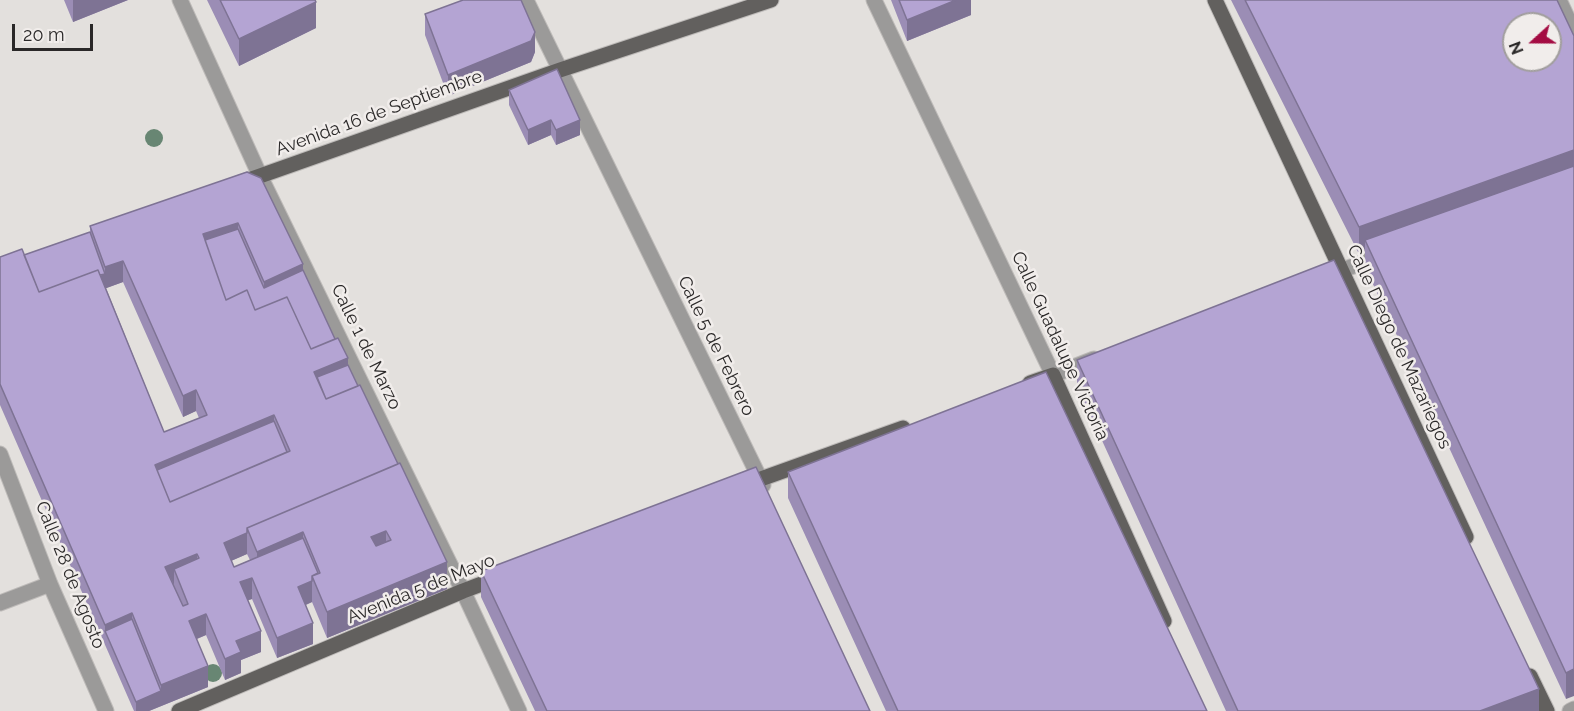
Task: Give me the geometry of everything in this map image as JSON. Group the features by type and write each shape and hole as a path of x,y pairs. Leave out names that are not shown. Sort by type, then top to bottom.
{"main road":[{"name":"Avenida 16 de Septiembre","path":"226,188 560,70 771,0"},
{"name":"Calle Diego de Mazariegos","path":"1215,0 1472,550"},
{"path":"1019,387 1053,375"},
{"name":"Calle Guadalupe Victoria","path":"1053,375 1170,635"},
{"path":"727,492 918,423"},
{"name":"Avenida 5 de Mayo","path":"179,711 463,591 518,571"},
{"path":"1522,657 1547,711"}],"street":[{"name":"Calle 1 de Marzo","path":"180,0 261,176 519,711"},
{"name":"Calle 5 de Febrero","path":"526,0 770,500"},
{"name":"Calle Guadalupe Victoria","path":"874,0 1053,375"},
{"path":"1559,0 1574,32"},
{"path":"1321,278 1398,250"},
{"path":"1053,375 1105,355"},
{"name":"Calle 28 de Agosto","path":"0,454 50,584 106,711"},
{"path":"0,603 50,584"},
{"path":"1570,711 1574,709"}],"building":[{"path":"220,0 315,0 316,2 239,39"},
{"path":"463,0 521,0 535,32 531,41 448,75 425,14"},
{"path":"899,0 956,0 907,20"},
{"path":"1245,0 1557,0 1574,36 1574,150 1359,227"},
{"path":"557,69 580,120 556,130 551,120 528,130 509,90"},
{"path":"1574,166 1574,669 1566,673 1365,240"},
{"path":"247,172 261,178 303,264 264,282 238,223 203,234 226,300 247,290 255,310 287,297 311,349 338,338 348,358 314,372 326,399 360,385 398,464 247,528 247,533 224,543 234,567 303,538 318,573 312,576 312,581 298,587 313,623 277,638 252,578 240,582 261,631 236,641 241,652 225,659 206,614 189,621 208,666 161,685 132,613 105,625 0,384 0,257 22,249 39,292 98,270 164,432 207,415 196,390 183,396 123,261 105,267 90,226","holes":["274,415 290,451 170,502 155,465","197,554 199,558 174,569 188,604 183,606 165,567"]},
{"path":"238,229 264,288 303,270 335,339 311,349 287,297 255,310 247,290 226,300 205,240"},
{"path":"90,232 105,274 100,275 98,270 39,292 24,255"},
{"path":"1334,260 1539,689 1480,711 1238,711 1077,360"},
{"path":"348,365 358,386 326,399 317,377"},
{"path":"1046,372 1207,711 898,711 788,472"},
{"path":"274,421 287,452 170,502 157,470"},
{"path":"400,463 447,562 327,612 312,576 320,573 303,532 257,552 247,528","holes":["386,531 391,540 376,546 371,537"]},
{"path":"756,467 870,711 547,711 481,571"},
{"path":"132,619 161,691 136,702 105,631"}]}
